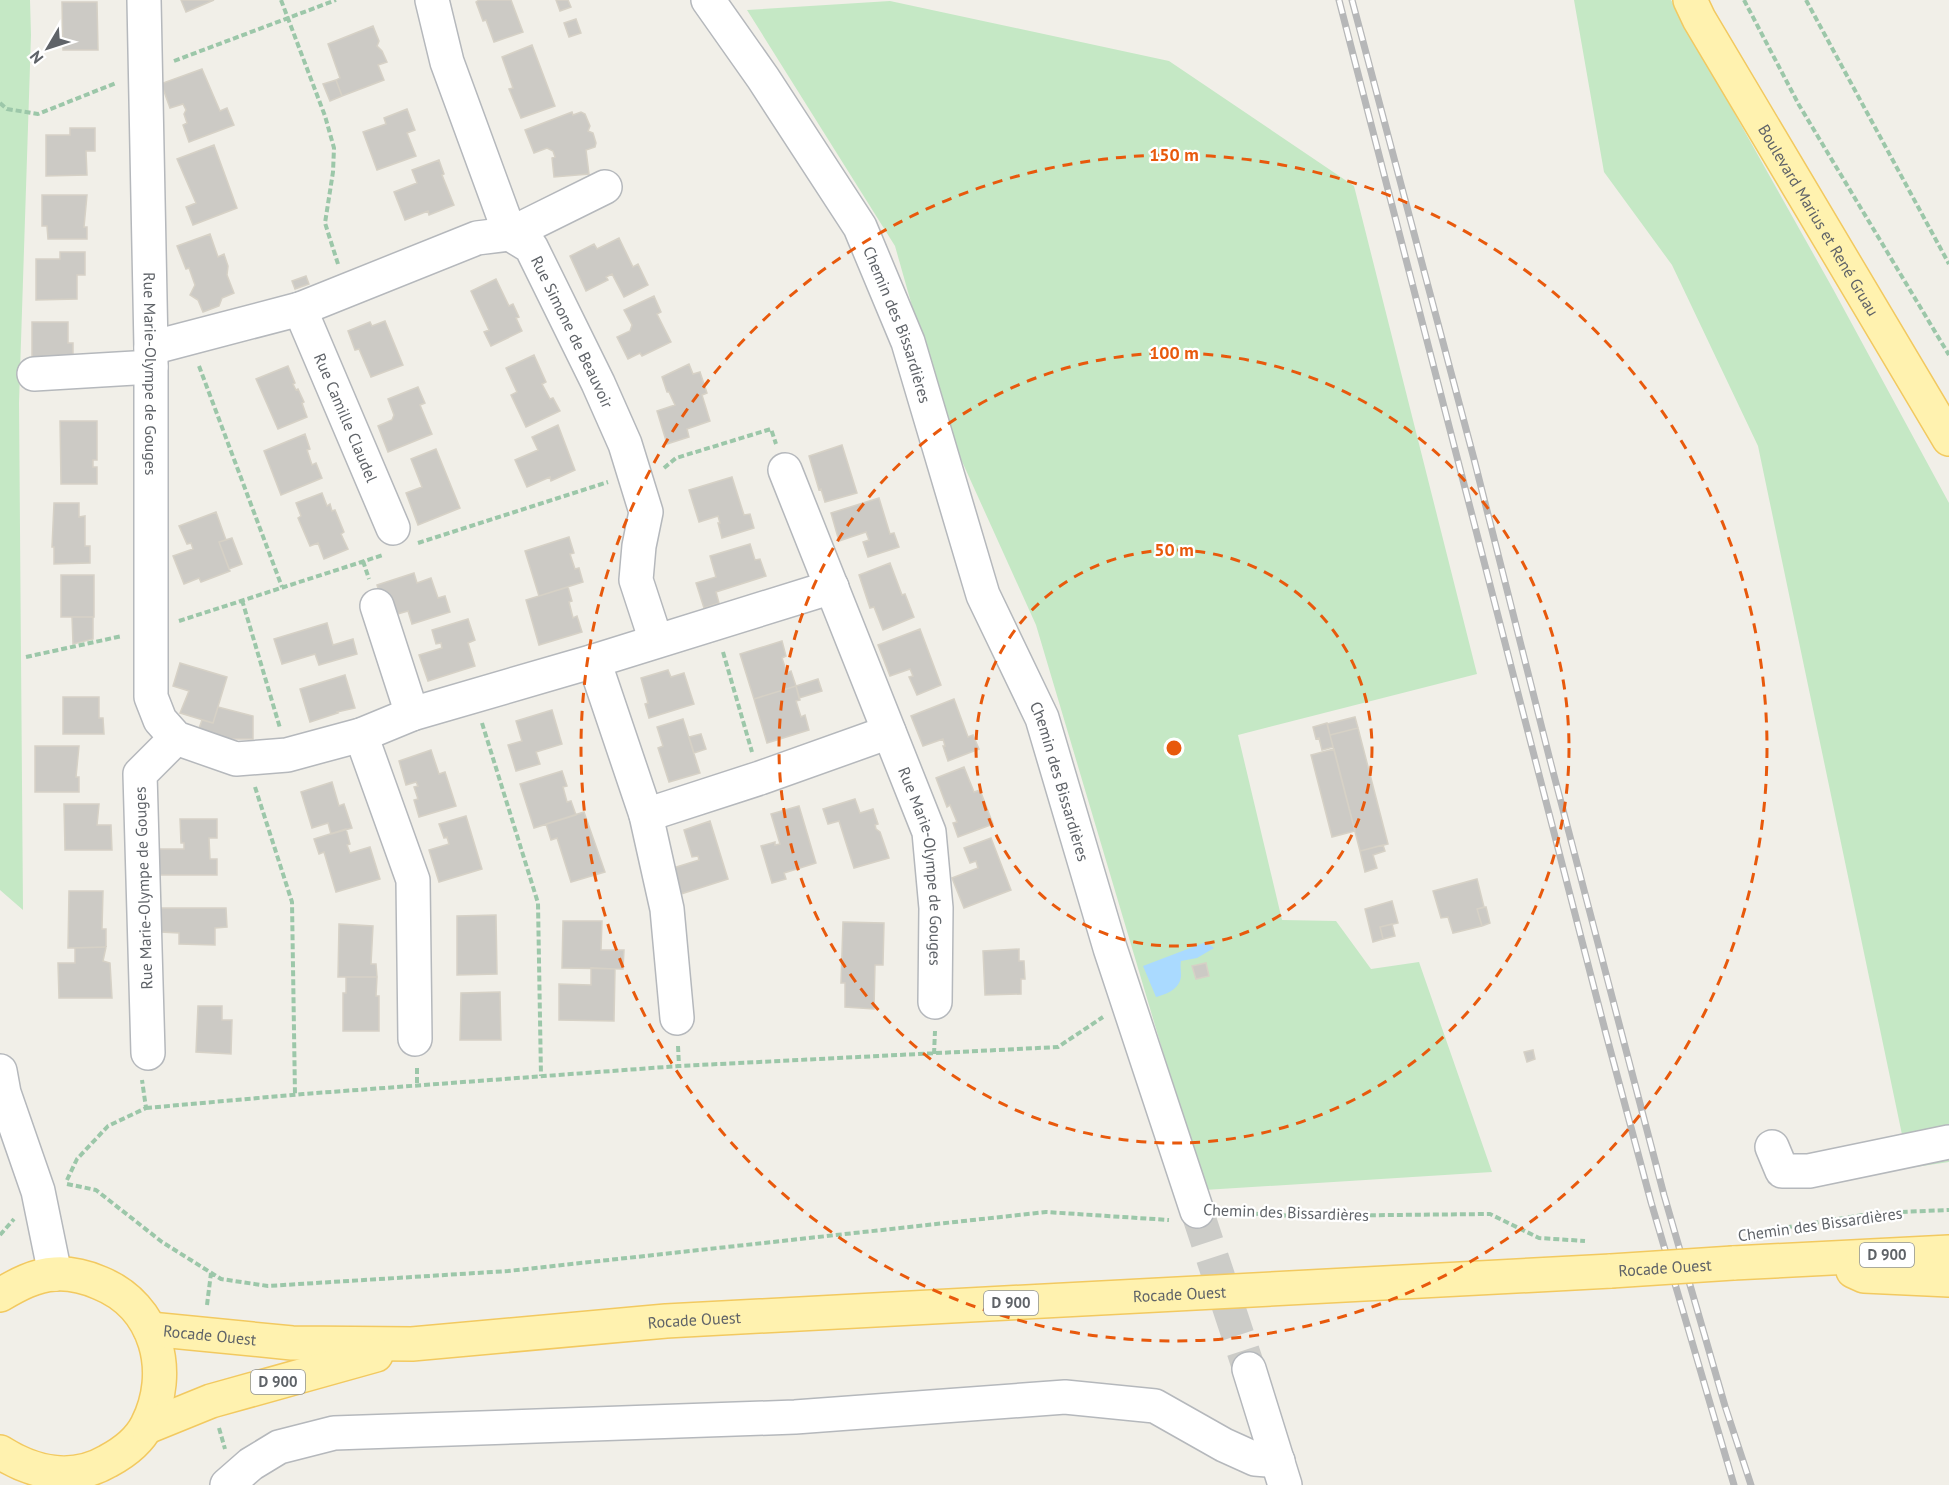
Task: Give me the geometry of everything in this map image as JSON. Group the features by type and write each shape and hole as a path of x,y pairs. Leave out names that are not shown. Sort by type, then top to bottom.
{"main road":[{"name":"Boulevard Marius et René Gruau","path":"1690,0 1699,19 1949,439"},
{"name":"Rocade Ouest","path":"150,1329 292,1343 412,1344 666,1321 1949,1252"},
{"path":"1824,1257 1864,1276 1949,1280"},
{"path":"0,1295 25,1281 55,1274 84,1276 111,1287 134,1305 150,1329 160,1361 159,1395 147,1427 125,1451 95,1476 15,1467"},
{"name":"Rocade Ouest","path":"147,1427 211,1401 412,1344"}],"street":[{"name":"Rue Marie-Olympe de Gouges","path":"144,0 151,358 151,698 160,720 176,738 140,774 148,1053"},
{"path":"432,0 447,62 510,234"},
{"name":"Chemin des Bissardières","path":"708,0 763,78 860,227 908,342 983,595 1042,718 1126,997 1197,1211"},
{"path":"34,374 151,358 300,309 477,238 510,234 605,188"},
{"name":"Rue Simone de Beauvoir","path":"510,234 531,247 598,382 625,444 646,512 639,546 636,580 656,641"},
{"name":"Rue Camille Claudel","path":"300,309 393,528"},
{"name":"Rue Marie-Olympe de Gouges","path":"785,470 929,832 936,908 935,1002"},
{"path":"176,738 236,759 287,755 361,735 412,714 594,661 832,587"},
{"path":"377,606 412,714"},
{"path":"594,661 646,815 667,909 677,1018"},
{"path":"646,815 760,778 889,732"},
{"path":"361,735 413,880 415,1039"},
{"path":"0,1071 4,1093 52,1187 55,1274"},
{"path":"1773,1147 1782,1171 1809,1171 1949,1142"},
{"path":"1249,1369 1282,1473"},
{"path":"227,1485 251,1464 279,1447 334,1433 795,1417 1065,1397 1155,1406 1282,1473"}],"path":[{"path":"281,0 334,148 333,172 325,223 347,290"},
{"path":"1744,0 1799,105 1949,355"},
{"path":"1806,0 1949,264"},
{"path":"199,366 282,587"},
{"path":"242,600 287,755"},
{"path":"713,625 760,778"},
{"path":"474,696 538,903 541,1076"},
{"path":"245,758 291,902 295,1095"},
{"path":"52,1187 108,1126 146,1108 679,1066 1058,1047 1106,1015 1126,997"},
{"path":"146,1108 141,1074 148,1053"},
{"path":"52,1187 96,1190 162,1242 221,1280 268,1286 508,1271 1046,1212 1168,1221 1197,1211"},
{"name":"Chemin des Bissardières","path":"1773,1229 1875,1213 1949,1210"},
{"name":"Chemin des Bissardières","path":"1197,1211 1293,1216 1490,1214 1539,1238 1593,1241"}],"green space":[{"path":"0,0 30,0 31,35 19,403 23,910 0,890"},
{"path":"1574,0 1671,0 1833,289 1949,503 1949,1162 1909,1168 1758,446 1672,265 1604,172"},
{"path":"890,1 1169,61 1354,186 1477,674 1238,735 1282,920 1336,921 1371,969 1419,962 1492,1172 1204,1190 1036,625 946,426 895,246 747,10"}],"water":[{"path":"1206,942 1214,948 1197,958 1181,961 1181,976 1176,988 1156,997 1143,966"}],"building":[{"path":"181,0 214,0 186,12"},
{"path":"479,0 511,0 523,32 494,42 476,2"},
{"path":"556,0 568,0 571,7 560,11"},
{"path":"62,2 97,2 98,50 63,50"},
{"path":"576,19 581,33 569,37 564,23"},
{"path":"373,26 379,41 377,46 387,62 378,65 384,80 342,96 336,80 340,78 328,44"},
{"path":"532,45 555,106 521,118 509,89 513,88 502,57"},
{"path":"202,69 220,111 227,108 234,125 189,142 183,125 187,123 184,114 186,110 183,104 170,108 162,86 163,83"},
{"path":"336,80 342,96 330,101 323,84"},
{"path":"407,109 415,130 407,133 416,156 377,170 363,132 386,124 384,118"},
{"path":"572,112 573,115 581,112 585,114 590,126 588,131 593,133 596,143 595,147 586,150 589,174 554,177 553,151 547,148 534,153 525,130"},
{"path":"70,128 95,128 95,151 86,151 87,175 46,176 46,135 70,135"},
{"path":"214,145 237,208 193,225 186,207 196,203 177,159"},
{"path":"439,160 444,174 442,175 454,205 429,215 428,211 405,220 394,192 417,183 412,170"},
{"path":"42,195 87,195 84,227 87,227 87,239 48,239 47,226 42,226"},
{"path":"210,234 218,257 224,254 228,266 227,275 234,293 222,298 219,306 203,312 198,300 190,295 195,285 177,246"},
{"path":"619,238 633,267 638,264 648,285 624,297 612,274 606,277 608,280 586,291 570,256 594,244 597,249"},
{"path":"60,252 85,252 85,275 77,275 77,299 36,300 36,259 60,259"},
{"path":"306,276 309,284 295,289 292,281"},
{"path":"496,279 509,306 513,304 522,331 491,346 484,332 489,330 471,291"},
{"path":"654,296 661,312 657,314 671,342 642,356 640,353 628,359 617,337 630,331 632,325 624,310"},
{"path":"385,321 403,365 371,377 359,349 355,350 348,331 370,322 372,326"},
{"path":"32,322 68,322 68,343 73,343 73,359 32,359"},
{"path":"534,355 546,382 542,384 560,411 526,427 511,395 517,392 506,368"},
{"path":"689,364 693,374 700,372 707,393 702,395 710,421 687,429 689,437 667,444 657,411 675,405 662,377"},
{"path":"288,366 295,383 293,384 304,402 302,403 307,417 278,429 256,379"},
{"path":"418,387 425,403 420,405 432,434 388,452 378,426 392,420 394,415 388,399"},
{"path":"60,421 97,421 97,460 93,460 93,467 97,467 97,484 61,484"},
{"path":"558,425 575,470 551,481 550,477 527,487 515,460 538,450 532,437"},
{"path":"305,434 312,465 316,463 322,478 281,495 264,451"},
{"path":"842,445 857,493 825,502 809,456"},
{"path":"436,449 460,508 418,525 406,493 422,487 411,459"},
{"path":"732,477 744,515 750,514 754,528 722,538 718,516 699,522 689,490"},
{"path":"322,493 327,506 330,504 332,511 335,510 344,532 341,534 348,549 324,559 318,543 310,546 298,518 301,516 296,503"},
{"path":"879,498 890,534 894,533 899,547 868,557 863,542 869,540 866,532 839,541 831,513"},
{"path":"54,503 79,503 79,517 85,516 85,546 90,546 90,563 54,564 54,547 52,547"},
{"path":"216,512 226,540 219,542 230,571 201,582 199,578 184,584 173,556 193,549 191,543 187,544 179,526"},
{"path":"569,537 574,553 570,554 575,569 579,568 583,582 539,596 525,551"},
{"path":"232,538 242,564 229,569 219,542"},
{"path":"750,544 755,560 760,559 766,576 716,592 719,603 704,608 696,583 716,577 710,556"},
{"path":"890,563 902,595 905,594 914,617 883,630 874,607 870,608 859,575"},
{"path":"414,573 417,583 431,578 438,598 445,596 450,612 412,624 408,611 387,617 377,585"},
{"path":"61,575 94,575 94,617 61,617"},
{"path":"568,587 573,618 577,616 582,632 539,645 526,600"},
{"path":"72,617 93,617 93,639 73,644"},
{"path":"468,619 475,640 468,643 475,666 428,681 419,655 442,648 441,643 436,644 432,630"},
{"path":"327,623 333,645 353,639 357,654 319,665 315,654 282,664 274,639"},
{"path":"920,629 941,685 917,695 909,677 913,676 910,669 890,676 878,645"},
{"path":"782,641 786,656 782,658 787,673 791,671 796,686 754,699 740,654"},
{"path":"180,663 227,677 213,723 180,713 189,691 173,686"},
{"path":"668,670 671,677 684,673 694,704 649,718 645,704 648,703 641,678"},
{"path":"345,675 355,708 310,722 300,689"},
{"path":"818,679 822,691 799,698 796,686"},
{"path":"796,686 800,700 796,701 801,717 805,715 809,730 767,743 754,699"},
{"path":"63,697 99,697 99,718 103,718 104,734 63,734"},
{"path":"954,699 968,737 973,735 979,749 948,761 943,739 923,746 911,716"},
{"path":"218,707 253,716 253,739 215,739 197,734 202,720 213,723"},
{"path":"552,710 562,744 536,752 540,764 516,771 508,745 522,741 516,721"},
{"path":"1355,717 1358,728 1330,735 1327,724"},
{"path":"683,719 700,773 669,782 658,748 663,746 657,727"},
{"path":"1327,723 1333,747 1322,750 1313,727"},
{"path":"1358,728 1388,844 1360,851 1330,735"},
{"path":"701,734 706,749 694,753 689,737"},
{"path":"35,746 79,746 76,777 79,777 79,792 35,792"},
{"path":"1334,749 1355,831 1332,837 1311,755"},
{"path":"431,750 439,774 445,772 456,806 419,817 414,800 418,799 414,787 418,786 416,782 406,785 399,761"},
{"path":"964,767 974,792 980,790 993,824 958,837 953,823 957,822 950,805 947,807 936,778"},
{"path":"562,771 567,786 563,787 567,802 571,801 576,815 534,828 520,784"},
{"path":"332,782 339,806 344,804 352,828 331,834 328,823 312,828 301,792"},
{"path":"855,799 860,813 873,809 878,824 875,825 876,829 880,832 889,858 854,868 839,821 828,824 823,809"},
{"path":"64,804 99,804 97,825 111,825 112,850 65,850"},
{"path":"799,806 816,863 784,873 786,879 772,883 761,846 775,842 775,845 780,844 771,814"},
{"path":"584,812 605,872 571,882 557,838 551,840 546,824"},
{"path":"466,816 482,869 439,882 429,850 449,844 439,824"},
{"path":"180,819 217,819 217,838 209,838 210,859 217,859 217,875 159,875 159,849 184,849 184,843 181,843"},
{"path":"710,821 728,879 681,894 673,868 699,860 698,856 692,857 684,830"},
{"path":"346,829 350,853 370,847 380,879 336,892 324,852 319,854 314,839"},
{"path":"991,838 1011,890 964,908 952,878 978,868 976,861 970,863 964,848"},
{"path":"1383,845 1385,851 1373,855 1377,868 1365,872 1360,851"},
{"path":"1477,879 1484,907 1477,909 1482,926 1453,933 1448,917 1441,918 1433,891"},
{"path":"69,891 103,891 102,929 106,929 106,947 68,948"},
{"path":"1392,901 1398,923 1380,927 1383,939 1373,942 1365,909"},
{"path":"1486,907 1490,923 1482,926 1477,909"},
{"path":"160,908 226,908 227,927 215,928 215,945 179,944 179,933 161,932"},
{"path":"496,915 497,974 457,975 457,916"},
{"path":"563,921 602,921 601,950 624,950 623,969 562,968"},
{"path":"843,922 884,923 883,965 875,965 874,1009 845,1007 845,983 841,983"},
{"path":"339,924 373,926 371,964 376,964 377,977 338,977"},
{"path":"1392,924 1395,936 1383,939 1380,927"},
{"path":"106,947 103,961 110,963 112,998 59,998 58,963 75,963 75,948"},
{"path":"1019,949 1019,961 1024,961 1025,979 1021,979 1021,994 985,995 983,951"},
{"path":"1206,963 1209,976 1196,979 1192,966"},
{"path":"591,968 615,969 614,1021 559,1020 559,984 591,985"},
{"path":"346,977 377,977 379,1031 343,1031 343,993 346,993"},
{"path":"500,992 501,1040 460,1040 461,993"},
{"path":"198,1006 222,1006 222,1020 232,1020 231,1054 196,1052"},
{"path":"1533,1050 1535,1059 1527,1062 1524,1052"}],"tunnel":[{"path":"1197,1211 1249,1369"}],"railway":[{"path":"1339,0 1606,1034 1651,1202 1734,1485"},
{"path":"1352,0 1474,459 1664,1195 1725,1406 1751,1485"}]}
